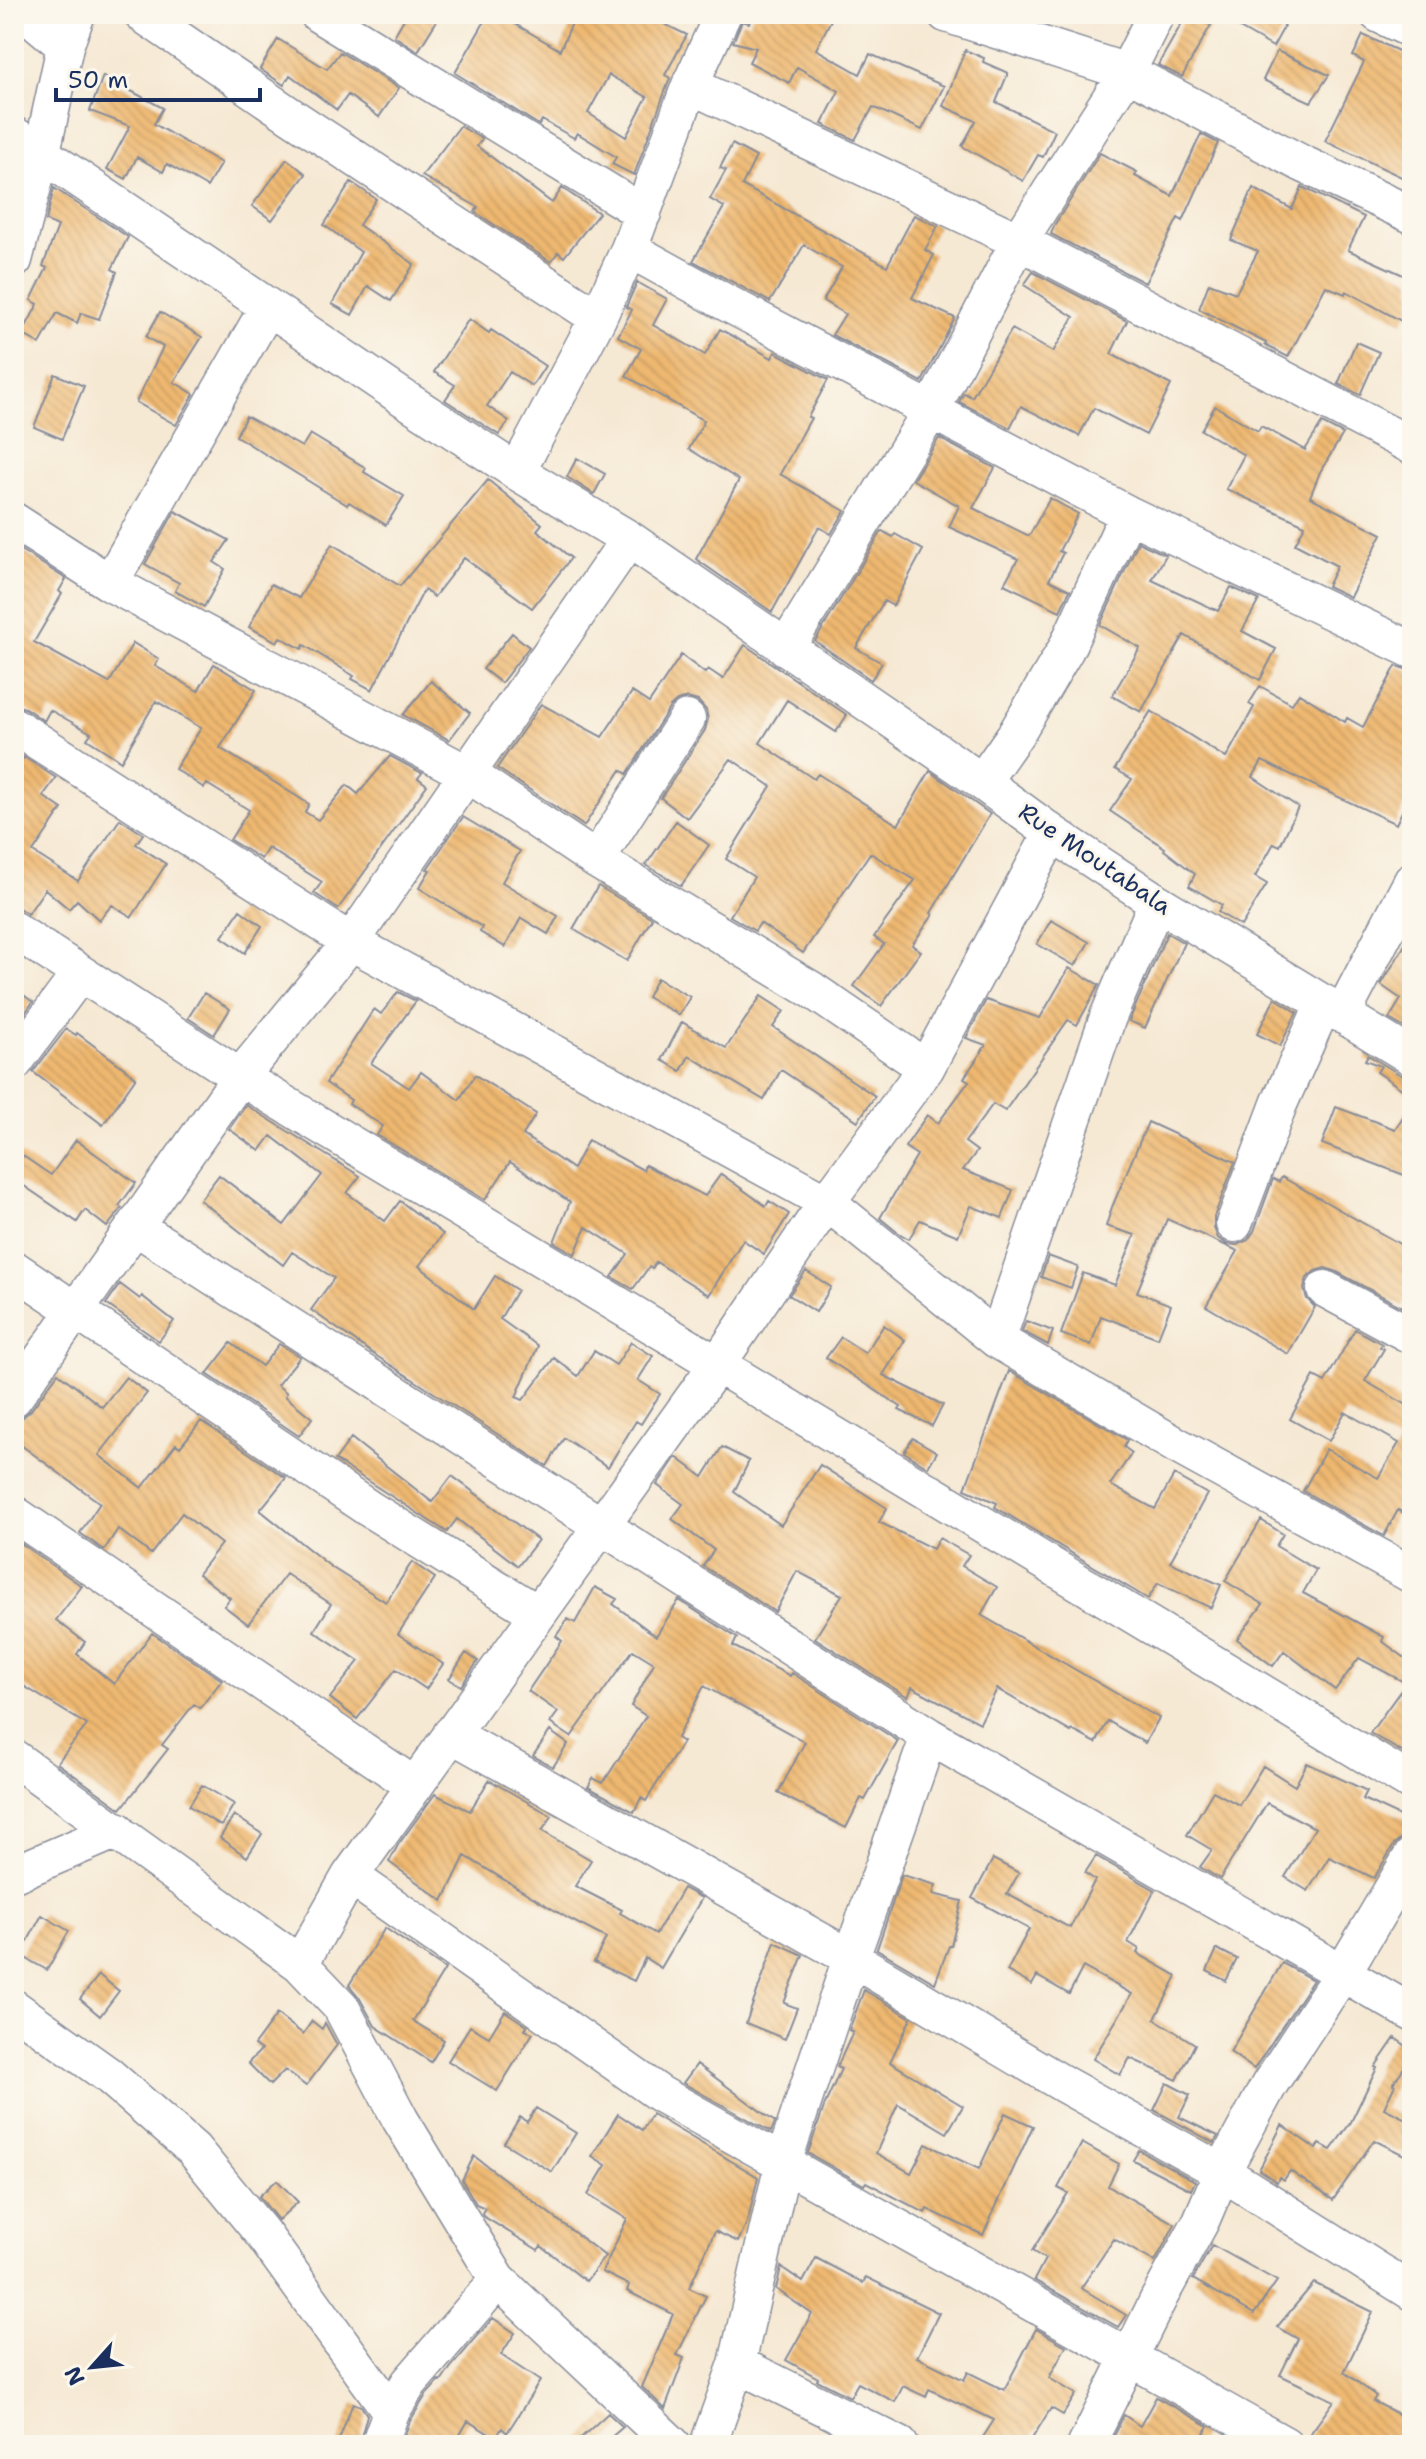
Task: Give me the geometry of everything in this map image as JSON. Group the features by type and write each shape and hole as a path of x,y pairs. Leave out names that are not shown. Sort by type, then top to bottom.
{"street":[{"path":"14,260 28,144 71,30 27,14"},
{"path":"142,14 304,125 598,318"},
{"path":"318,14 643,213"},
{"path":"517,472 598,318 629,249 690,85 723,14"},
{"path":"946,14 1127,72 1301,163 1412,215"},
{"path":"786,648 932,409 1019,241 1127,72 1156,14"},
{"path":"1378,14 1412,30"},
{"path":"690,85 1019,241 1412,446"},
{"name":"Rue Moutabala","path":"28,144 517,472 629,539 1052,833 1157,902 1412,1057"},
{"path":"629,249 1128,514 1412,650"},
{"path":"110,583 268,307"},
{"path":"982,782 1017,732 1066,649 1128,514"},
{"path":"14,521 110,583 468,774 596,860 812,990 926,1068"},
{"path":"14,1398 240,1077 351,942 629,539"},
{"path":"596,860 687,719"},
{"path":"14,726 351,942 827,1202 997,1340 1176,1445 1412,1575"},
{"path":"300,1964 350,1876 717,1365 827,1202 926,1068 1052,833"},
{"path":"1234,1224 1279,1104 1334,1008 1359,986 1412,881"},
{"path":"997,1340 1108,1017 1157,902"},
{"path":"14,930 240,1077 1412,1783"},
{"path":"14,1063 79,975"},
{"path":"136,1227 929,1736 1412,2013"},
{"path":"14,1269 368,1508 537,1613"},
{"path":"1325,1289 1412,1336"},
{"path":"14,1514 415,1786"},
{"path":"451,1734 851,1958 1065,2085 1222,2172 1412,2292"},
{"path":"708,2445 737,2364 783,2163 929,1736"},
{"path":"14,1758 300,1964 341,2007 354,2027 400,2119 498,2280 673,2445"},
{"path":"14,1874 117,1830"},
{"path":"1086,2445 1201,2221 1222,2172 1269,2085 1343,1972 1412,1856"},
{"path":"350,1876 660,2094 1285,2445"},
{"path":"14,2008 108,2075 193,2149 262,2233 391,2412"},
{"path":"379,2445 391,2412 409,2383 498,2280"},
{"path":"737,2364 900,2445"}],"building":[{"path":"407,14 441,14 418,51 394,36"},
{"path":"489,14 498,14 560,50 576,14 662,14 660,22 687,35 665,75 670,78 634,175 612,164 616,157 577,133 574,138 542,120 539,125 455,73","holes":["609,75 647,97 626,137 588,113"]},
{"path":"753,14 834,14 816,49 860,74 870,54 944,86 922,130 873,107 855,140 822,124 839,91 797,67 789,83 749,62 756,48 733,42 742,21 749,23"},
{"path":"1187,14 1211,25 1182,77 1158,65"},
{"path":"1215,14 1291,14 1273,47"},
{"path":"1363,35 1412,57 1412,182 1325,141 1364,62 1353,56"},
{"path":"278,39 327,69 340,52 399,88 379,117 348,95 337,110 290,75 284,85 260,69"},
{"path":"965,50 1008,73 996,102 1055,131 1043,157 1038,155 1023,181 962,146 976,121 943,106"},
{"path":"1277,51 1329,75 1311,102 1263,80"},
{"path":"103,76 163,108 154,124 221,163 207,187 167,164 163,172 137,157 126,179 107,169 130,126 90,111"},
{"path":"460,126 482,139 477,146 552,203 562,188 599,213 564,257 558,252 551,262 475,212 478,207 422,176"},
{"path":"1201,134 1218,143 1183,221 1178,218 1145,283 1051,234 1100,153 1137,172 1135,176 1172,196"},
{"path":"732,144 756,157 742,185 887,266 914,215 938,226 925,250 934,255 912,298 955,318 922,382 832,335 845,314 823,301 842,267 804,245 770,302 693,261 724,207 710,199 726,170 720,168"},
{"path":"287,159 306,174 272,220 252,206"},
{"path":"351,182 376,199 359,225 414,264 391,301 368,286 352,315 332,304 361,252 324,225"},
{"path":"1302,187 1364,217 1348,250 1412,279 1412,304 1403,322 1346,291 1345,294 1326,286 1288,357 1199,309 1209,283 1236,293 1258,251 1231,240 1253,188 1292,209"},
{"path":"54,188 128,237 112,269 117,272 99,319 81,313 77,323 57,313 40,344 22,334 38,304 31,300 47,268 43,266 58,226 46,221"},
{"path":"1033,272 1127,321 1111,354 1171,385 1146,435 1094,408 1079,436 1021,406 1010,428 959,402 964,393 972,397 1012,329 1053,352 1074,317 1024,285"},
{"path":"637,282 667,299 653,325 705,355 720,329 772,358 775,352 828,380 780,474 845,511 831,534 819,527 772,612 696,559 739,480 689,449 704,421 626,376 641,349 618,336 632,310 626,307"},
{"path":"160,312 202,337 174,382 194,394 176,425 136,402 163,347 146,337"},
{"path":"469,319 545,366 532,386 510,372 487,406 509,421 499,435 445,400 455,385 434,372"},
{"path":"1356,342 1379,352 1360,395 1338,384"},
{"path":"55,374 84,386 62,439 34,427"},
{"path":"1215,406 1258,431 1261,426 1305,450 1322,423 1343,434 1320,472 1310,497 1382,534 1350,597 1327,586 1337,566 1295,544 1305,525 1226,489 1244,455 1201,430"},
{"path":"246,416 302,447 310,434 366,468 364,472 404,496 386,525 349,502 347,505 236,436"},
{"path":"939,438 995,468 973,508 1029,536 1050,498 1078,514 1059,551 1063,553 1049,580 1070,590 1060,611 1004,584 1018,559 949,527 959,506 913,480"},
{"path":"577,458 605,474 594,494 567,477"},
{"path":"488,480 542,524 537,530 571,558 532,608 464,558 434,597 424,590 372,690 304,645 302,649 280,637 277,642 249,627 271,584 299,598 332,544 400,586"},
{"path":"175,511 229,540 214,562 225,569 204,607 175,591 179,583 145,564"},
{"path":"882,531 893,537 895,534 923,550 893,606 884,601 856,648 882,663 871,680 815,641"},
{"path":"1138,542 1166,555 1152,580 1218,611 1231,587 1259,600 1242,631 1276,649 1260,680 1184,635 1141,712 1112,696 1140,648 1100,625"},
{"path":"14,546 66,579 59,591 62,594 34,642 109,683 133,643 159,659 155,666 198,691 214,664 256,690 220,748 309,804 305,812 318,820 347,785 358,794 390,756 422,773 418,778 427,785 338,909 314,893 322,882 268,848 261,859 230,840 249,810 207,784 204,788 175,769 201,728 156,701 121,761 87,739 91,733 50,710 44,721 25,708 14,705"},
{"path":"512,633 529,647 501,683 483,669"},
{"path":"745,645 847,715 836,732 787,700 760,743 814,779 818,774 898,825 930,771 990,814 931,913 933,915 912,945 921,951 881,1006 854,986 884,944 874,937 915,880 870,853 803,953 760,923 755,931 730,916 754,877 726,859 771,786 731,759 687,818 661,798 705,730 708,719 706,710 698,701 687,698 670,707 627,774 621,770 584,826 497,768 541,704 602,737 632,692 649,703 681,655 705,673 708,669 723,679"},
{"path":"1396,666 1412,671 1412,791 1396,824 1262,761 1253,777 1298,807 1280,846 1274,843 1255,877 1267,884 1241,926 1218,912 1222,905 1189,886 1195,874 1165,848 1110,811 1132,779 1115,769 1151,711 1226,758 1254,707 1249,704 1260,686 1292,704 1299,693 1345,722 1347,718 1363,727"},
{"path":"431,681 470,713 449,740 403,715"},
{"path":"24,757 56,778 43,796 62,809 33,852 78,881 120,819 143,834 136,844 166,864 132,917 112,905 99,920 77,900 69,909 45,889 28,914 14,905 14,773"},
{"path":"463,817 520,851 502,882 558,916 548,934 521,918 505,947 480,932 482,927 419,888 430,870 427,869"},
{"path":"676,821 709,845 681,886 646,865"},
{"path":"598,886 652,918 627,961 573,929"},
{"path":"240,910 262,926 245,953 222,937"},
{"path":"1051,920 1089,942 1075,966 1037,944"},
{"path":"1167,933 1184,943 1145,1028 1129,1021"},
{"path":"1412,933 1412,1032 1389,1019 1401,999 1381,985"},
{"path":"1069,968 1099,985 1077,1025 1068,1020 1005,1111 993,1104 965,1142 977,1151 963,1170 1013,1190 1002,1218 971,1206 958,1236 920,1220 909,1239 897,1232 880,1218 917,1155 905,1147 927,1115 938,1123 969,1081 964,1078 986,1045 966,1038 986,1000 1040,1018"},
{"path":"657,978 690,997 679,1015 647,997"},
{"path":"14,988 33,1002 14,1028"},
{"path":"398,992 416,1001 371,1063 409,1088 421,1072 459,1100 475,1075 536,1114 523,1135 573,1169 588,1140 643,1170 645,1165 705,1196 721,1174 766,1206 769,1201 789,1214 764,1254 743,1240 709,1295 656,1262 633,1289 612,1277 628,1254 586,1227 575,1254 554,1242 570,1202 510,1162 485,1200 377,1135 383,1126 349,1104 351,1100 326,1083 374,1009 381,1014"},
{"path":"204,993 230,1009 214,1035 188,1018"},
{"path":"761,996 784,1011 773,1027 875,1096 858,1121 781,1070 764,1100 689,1056 681,1071 662,1060 682,1022 726,1048"},
{"path":"1275,998 1297,1012 1280,1046 1257,1034"},
{"path":"66,1029 77,1033 136,1077 103,1125 33,1072"},
{"path":"1368,1055 1401,1075 1412,1078 1412,1096 1377,1072 1381,1066 1365,1060"},
{"path":"1412,1103 1412,1178 1322,1144 1336,1107 1395,1129"},
{"path":"246,1105 360,1176 347,1193 385,1221 400,1201 443,1234 419,1266 474,1309 495,1276 517,1290 500,1319 538,1346 516,1397 523,1400 554,1358 578,1376 594,1351 616,1365 631,1342 653,1356 638,1380 660,1394 641,1424 636,1421 608,1467 564,1438 547,1466 372,1353 311,1310 334,1278 292,1252 283,1265 200,1200 219,1175 284,1225 322,1175 271,1136 260,1151 229,1129"},
{"path":"1148,1122 1235,1162 1214,1217 1218,1238 1227,1244 1237,1245 1248,1240 1273,1179 1279,1182 1282,1177 1412,1251 1412,1290 1402,1307 1335,1271 1325,1268 1315,1271 1307,1278 1304,1289 1307,1299 1315,1307 1288,1354 1206,1306 1238,1251 1167,1219 1137,1292 1171,1305 1158,1338 1101,1316 1091,1345 1061,1334 1083,1273 1115,1285 1135,1235 1106,1226"},
{"path":"76,1140 136,1183 107,1227 85,1210 77,1222 14,1179 14,1150 51,1175"},
{"path":"1048,1256 1078,1267 1071,1288 1041,1277"},
{"path":"806,1271 831,1287 816,1312 789,1295"},
{"path":"120,1284 140,1299 142,1296 174,1321 159,1341 106,1304"},
{"path":"1026,1321 1053,1331 1048,1345 1022,1331"},
{"path":"884,1325 905,1340 883,1375 943,1405 932,1426 899,1410 901,1407 826,1358 841,1337 865,1353"},
{"path":"1355,1329 1382,1344 1380,1347 1384,1349 1365,1381 1412,1408 1412,1518 1398,1510 1384,1536 1303,1491 1326,1449 1378,1478 1399,1443 1345,1412 1329,1441 1290,1419 1314,1376 1325,1382"},
{"path":"231,1343 262,1366 279,1344 300,1357 277,1385 287,1393 285,1396 312,1418 299,1436 207,1374"},
{"path":"1009,1371 1127,1440 1124,1447 1132,1453 1110,1485 1155,1509 1174,1475 1207,1494 1170,1562 1221,1585 1211,1608 1158,1583 1148,1599 995,1507 997,1503 965,1489"},
{"path":"58,1373 102,1407 126,1377 147,1393 99,1455 142,1488 176,1444 180,1447 201,1421 286,1478 260,1510 331,1567 386,1602 412,1562 435,1578 398,1634 443,1664 426,1689 396,1669 357,1719 330,1698 359,1661 314,1631 331,1604 286,1574 248,1624 224,1606 230,1598 198,1574 221,1544 182,1513 151,1554 118,1529 104,1550 80,1533 100,1503 14,1440 14,1425 31,1410"},
{"path":"351,1438 432,1502 452,1476 538,1540 518,1566 457,1519 447,1532 335,1460"},
{"path":"913,1438 937,1452 928,1467 904,1452"},
{"path":"722,1447 749,1461 734,1492 781,1525 820,1465 887,1508 879,1522 933,1549 939,1538 969,1555 962,1566 997,1587 981,1615 1159,1718 1145,1743 1108,1721 1096,1743 997,1689 980,1723 912,1687 908,1697 815,1638 842,1595 797,1571 775,1612 703,1566 714,1550 672,1519 683,1504 657,1485 676,1457 703,1477"},
{"path":"1261,1520 1283,1534 1276,1546 1316,1570 1303,1593 1384,1637 1382,1641 1412,1663 1412,1758 1370,1733 1406,1683 1359,1658 1335,1690 1284,1651 1273,1666 1237,1639 1263,1604 1225,1581"},
{"path":"14,1539 82,1586 56,1620 85,1642 77,1654 114,1684 152,1633 222,1680 200,1708 194,1704 162,1745 168,1749 121,1809 57,1763 87,1725 14,1680"},
{"path":"595,1587 617,1599 613,1604 656,1636 679,1600 737,1638 733,1646 790,1676 792,1673 898,1741 865,1800 861,1798 846,1828 778,1793 805,1742 704,1686 677,1738 683,1742 646,1801 641,1798 634,1812 588,1787 593,1778 603,1783 646,1716 631,1706 654,1663 633,1650 571,1737 550,1723 558,1712 528,1691 562,1641 556,1636 568,1619 575,1623"},
{"path":"466,1653 478,1661 461,1686 449,1679"},
{"path":"550,1731 568,1744 553,1767 533,1756"},
{"path":"1307,1763 1367,1791 1363,1799 1410,1821 1374,1878 1329,1857 1308,1891 1285,1877 1315,1828 1267,1803 1220,1879 1200,1867 1212,1850 1187,1835 1213,1791 1239,1805 1263,1766 1295,1786"},
{"path":"489,1780 552,1816 542,1831 591,1860 575,1886 622,1910 620,1913 656,1934 683,1888 702,1898 661,1968 645,1958 634,1981 594,1962 606,1938 465,1856 443,1901 389,1862 435,1794 470,1811"},
{"path":"202,1785 234,1804 221,1826 189,1806"},
{"path":"234,1815 262,1834 247,1857 220,1838"},
{"path":"1096,1856 1155,1890 1128,1942 1139,1949 1137,1953 1177,1976 1155,2019 1195,2044 1177,2080 1130,2058 1120,2075 1093,2059 1132,1994 1083,1967 1069,1994 1037,1976 1032,1985 1007,1971 1029,1929 972,1898 993,1859 1019,1873 1007,1894 1070,1928 1095,1880 1085,1873"},
{"path":"902,1875 936,1885 933,1894 962,1901 951,1946 935,1983 877,1949"},
{"path":"42,1915 69,1931 47,1970 20,1955"},
{"path":"385,1928 445,1969 413,2021 444,2040 431,2062 375,2026 349,1985"},
{"path":"775,1942 803,1955 784,2003 797,2008 785,2039 746,2023"},
{"path":"1217,1949 1237,1959 1226,1981 1207,1971"},
{"path":"1282,1963 1313,1980 1254,2069 1230,2052"},
{"path":"99,1975 119,1991 100,2016 80,1999"},
{"path":"864,1990 911,2018 890,2062 963,2106 947,2133 898,2104 876,2153 911,2173 926,2144 979,2169 1005,2113 1033,2126 983,2235 927,2209 925,2213 866,2182 864,2185 808,2153 841,2069 837,2067 853,2032 849,2030"},
{"path":"505,2011 527,2026 525,2030 533,2033 497,2091 448,2061 470,2026 489,2037"},
{"path":"277,2014 303,2034 312,2021 322,2029 325,2023 337,2045 306,2086 285,2070 270,2085 248,2063 261,2050 254,2045"},
{"path":"1395,2038 1412,2050 1412,2055 1393,2084 1384,2108 1412,2122 1412,2159 1374,2140 1333,2200 1290,2171 1284,2180 1279,2177 1277,2182 1259,2170 1282,2125 1316,2149 1320,2144 1331,2150 1351,2122 1375,2067"},
{"path":"697,2064 775,2122 771,2132 683,2083"},
{"path":"1167,2083 1190,2095 1179,2117 1218,2136 1214,2143 1154,2110"},
{"path":"536,2108 576,2133 552,2172 504,2143 520,2117 527,2122"},
{"path":"618,2114 642,2130 652,2114 758,2177 748,2220 738,2242 715,2231 689,2288 706,2296 677,2355 684,2358 665,2409 642,2387 673,2314 627,2291 629,2285 602,2272 627,2219 588,2195 606,2165 592,2156"},
{"path":"1082,2143 1119,2164 1108,2186 1175,2224 1155,2262 1114,2239 1081,2288 1126,2315 1118,2327 1034,2280 1045,2259 1032,2251 1068,2193 1058,2188"},
{"path":"1139,2150 1195,2181 1191,2190 1133,2160"},
{"path":"474,2156 605,2256 586,2281 541,2246 538,2250 483,2216 485,2208 476,2204 462,2180"},
{"path":"277,2180 298,2202 278,2220 259,2196"},
{"path":"1212,2245 1277,2281 1254,2314 1193,2279"},
{"path":"816,2258 863,2283 866,2277 939,2313 917,2357 964,2380 968,2372 1004,2390 1036,2329 1066,2346 1049,2378 1076,2394 1063,2415 1051,2408 1028,2445 978,2445 994,2420 929,2389 926,2397 903,2386 895,2402 858,2383 850,2397 817,2380 786,2360 812,2314 776,2289 781,2267 803,2282"},
{"path":"1314,2283 1373,2312 1344,2372 1376,2396 1373,2401 1412,2421 1412,2445 1306,2445 1305,2441 1334,2401 1280,2375 1298,2339 1277,2327"},
{"path":"493,2318 515,2333 501,2355 540,2381 507,2433 502,2428 496,2438 468,2421 454,2445 401,2445 410,2421 426,2395 441,2382"},
{"path":"1156,2397 1209,2426 1197,2445 1109,2445 1124,2415 1140,2426"},
{"path":"353,2403 361,2406 367,2415 359,2445 337,2445"},
{"path":"608,2413 623,2427 602,2445 573,2445"}]}
